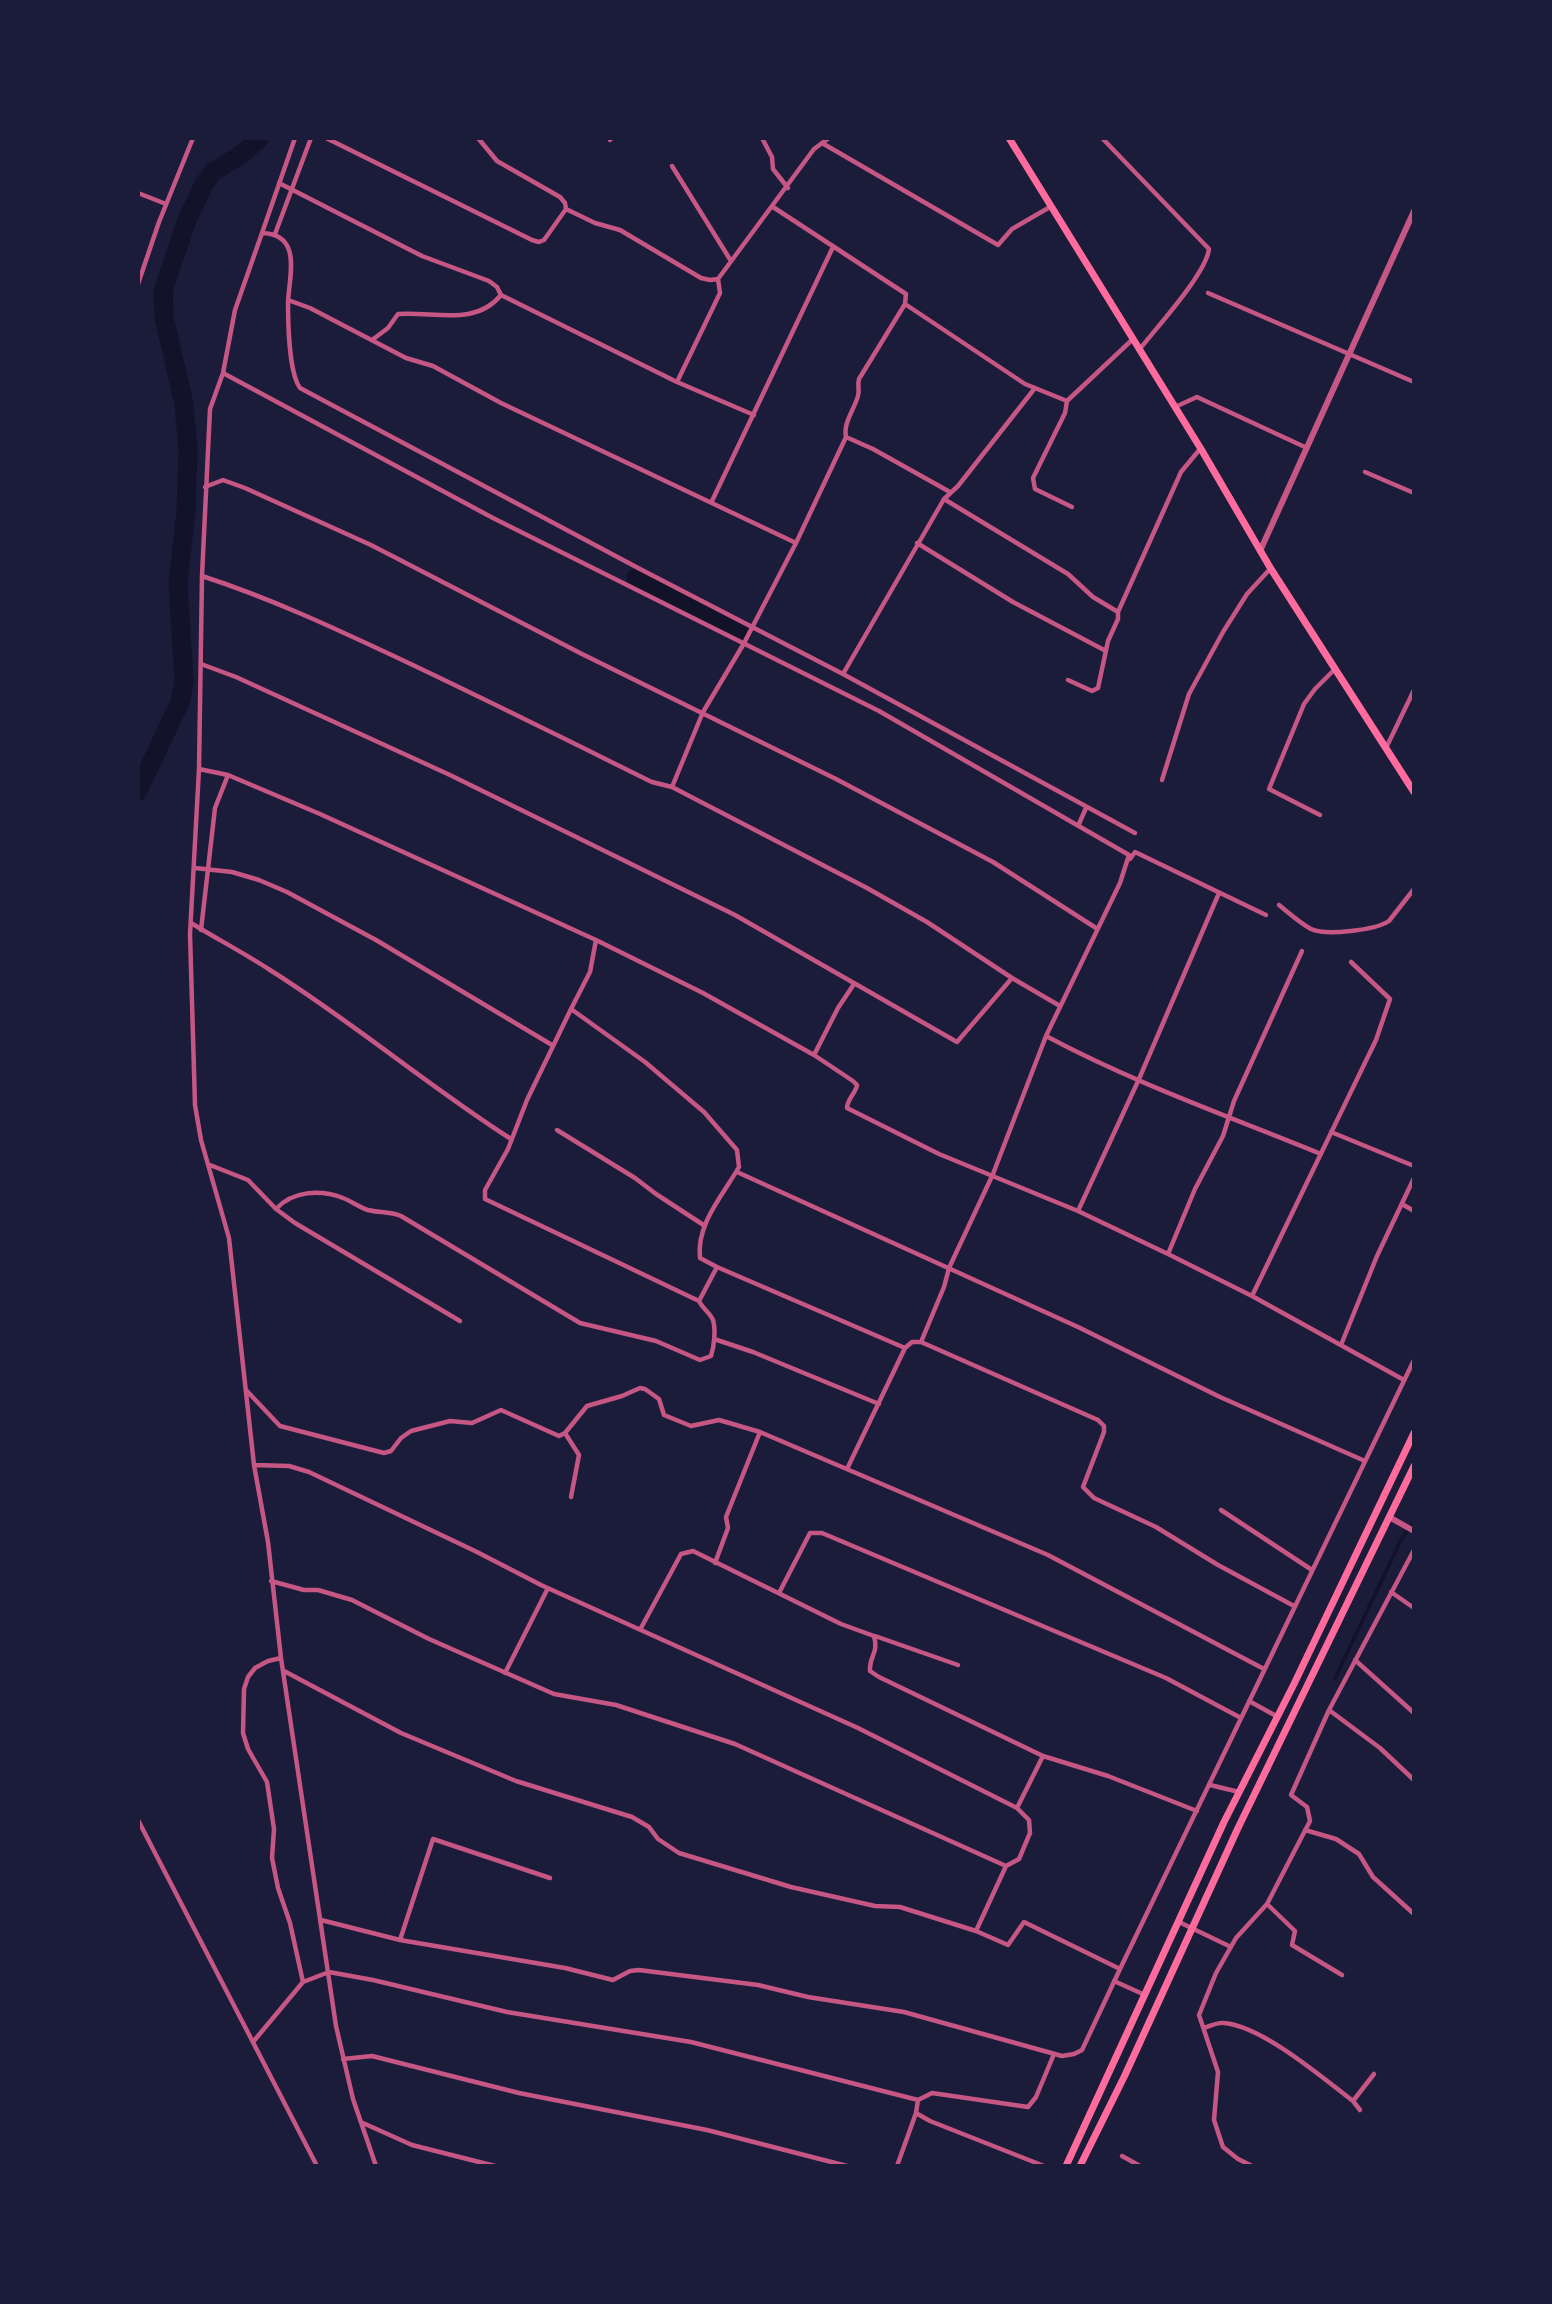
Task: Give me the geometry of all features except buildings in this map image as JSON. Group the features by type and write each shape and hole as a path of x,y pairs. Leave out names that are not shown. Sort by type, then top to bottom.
{"main road":[{"path":"1009,138 1201,449 1271,569 1414,792"},
{"path":"1066,2166 1240,1792 1414,1433"},
{"path":"1080,2166 1125,2075 1238,1828 1414,1466"}],"street":[{"path":"138,285 166,204 193,138"},
{"path":"295,138 235,310 223,373 210,409 202,576 199,769 191,923 193,1087 197,1123 229,1238 254,1465 268,1542 281,1658 343,2059 353,2099 376,2166"},
{"path":"275,234 311,138"},
{"path":"326,138 532,240 544,240 566,209 565,203 497,161 478,138"},
{"path":"762,138 772,157 773,169 788,188"},
{"path":"677,382 720,293 719,279 814,149 829,138"},
{"path":"1102,138 1209,249 1208,257 1192,282 1139,350"},
{"path":"822,143 998,245 1012,229 1050,207"},
{"path":"672,166 731,261"},
{"path":"279,183 412,251 489,281 497,287 501,295 677,382 754,415"},
{"path":"138,193 166,204"},
{"path":"672,787 703,712 743,645 796,543 846,437 846,427 860,393 859,379 905,304 906,294 773,207"},
{"path":"566,209 595,223 620,230 702,278 710,281 719,279"},
{"path":"1260,551 1414,211"},
{"path":"262,233 275,234 290,254 293,271 288,299 293,374 300,388 844,674 1135,833"},
{"path":"712,501 833,247"},
{"path":"1208,293 1414,382"},
{"path":"372,340 388,328 398,314 446,316 477,313 501,295"},
{"path":"288,299 407,358 433,366 501,403 796,543"},
{"path":"905,304 1025,384 1067,401"},
{"path":"1072,508 1035,489 1033,478 1060,424 1067,401 1133,339"},
{"path":"223,373 493,518 879,711 1125,852 1129,859"},
{"path":"844,674 944,499 958,486 1035,388"},
{"path":"1175,407 1197,397 1307,447"},
{"path":"846,437 950,492"},
{"path":"1068,680 1087,689 1096,690 1100,685 1106,651 1118,612 1181,472 1201,449"},
{"path":"1365,472 1414,493"},
{"path":"205,487 223,480 275,499 703,712 993,862 1097,928"},
{"path":"944,499 1068,574 1093,597 1118,612"},
{"path":"917,543 1013,602 1106,651"},
{"path":"1162,780 1189,694 1247,594 1271,569"},
{"path":"202,576 253,592 324,623 652,782 672,787 867,888 953,938 1012,978 1060,1006"},
{"path":"201,664 236,677 450,775 735,915 957,1042 1012,978"},
{"path":"1320,815 1269,789 1307,698 1334,670"},
{"path":"1385,748 1414,691"},
{"path":"199,769 228,775 320,814 681,981 814,1055 857,1085 847,1108 939,1154 993,1174 1168,1254 1404,1380"},
{"path":"201,930 215,808 228,775"},
{"path":"1077,826 1086,807"},
{"path":"921,1342 949,1268 993,1174 1046,1036 1129,859 1135,852 1266,915"},
{"path":"195,867 232,872 287,892 376,940 552,1045"},
{"path":"1279,905 1311,929 1329,932 1357,930 1389,922 1414,889"},
{"path":"1077,1211 1139,1079 1219,893"},
{"path":"191,923 271,970 472,1115 510,1139"},
{"path":"275,1209 285,1199 313,1192 330,1194 366,1209 389,1211 580,1323 656,1341 700,1360 711,1356 713,1321 699,1301 485,1199 485,1190 546,1063 552,1045 590,972 596,940"},
{"path":"1168,1254 1195,1189 1219,1144 1234,1101 1302,951"},
{"path":"1252,1297 1376,1040 1390,999 1351,962"},
{"path":"814,1055 838,1008 854,984"},
{"path":"572,1009 645,1062 704,1112 737,1150 739,1167 722,1192 705,1226 700,1258 905,1348"},
{"path":"1046,1036 1091,1060 1200,1107 1321,1154"},
{"path":"557,1130 635,1178 705,1226"},
{"path":"1331,1132 1414,1166"},
{"path":"209,1164 247,1180 275,1209 460,1321"},
{"path":"737,1172 1078,1327 1220,1397 1365,1461"},
{"path":"1341,1345 1377,1256 1414,1178"},
{"path":"1402,1204 1414,1211"},
{"path":"699,1301 717,1267"},
{"path":"714,1339 753,1352 880,1404"},
{"path":"847,1469 905,1348 912,1342 921,1342 1098,1420 1104,1426 1104,1432 1083,1487 1085,1492 1156,1527 1218,1565 1294,1606"},
{"path":"321,1920 400,1940 565,1968 613,1980 630,1971 639,1970 758,1985 808,1997 904,2012 1054,2054 1074,2054 1082,2050 1414,1360"},
{"path":"246,1390 281,1426 384,1453 391,1451 401,1438 411,1431 450,1422 472,1423 501,1410 559,1436 565,1433 587,1406 640,1388 645,1389 659,1399 664,1415 691,1426 719,1420 760,1432 1048,1555 1264,1669"},
{"path":"715,1563 729,1528 726,1517 760,1432"},
{"path":"565,1433 579,1455 571,1497"},
{"path":"254,1465 289,1466 309,1472 548,1588 858,1728 1017,1808 1029,1820 1030,1833 1019,1859 1006,1866 976,1931"},
{"path":"1221,1510 1312,1570"},
{"path":"1389,1517 1413,1531"},
{"path":"779,1593 807,1536 814,1531 822,1533 1166,1678 1241,1718"},
{"path":"1252,2166 1223,2147 1214,2120 1218,2072 1199,2015 1216,1973 1236,1938 1267,1904 1310,1821 1307,1807 1292,1795 1329,1710 1414,1550"},
{"path":"641,1629 684,1552 693,1551 841,1624 958,1665"},
{"path":"271,1581 352,1600 429,1639 554,1694 608,1703 724,1740 1006,1866"},
{"path":"505,1673 548,1588"},
{"path":"1391,1591 1414,1608"},
{"path":"874,1636 877,1647 870,1671 879,1677 1043,1756 1108,1776 1197,1811"},
{"path":"281,1658 255,1668 248,1677 244,1689 243,1733 248,1749 267,1782 274,1829 272,1858 303,1982"},
{"path":"1355,1660 1414,1713"},
{"path":"284,1671 401,1733 516,1781 632,1817 649,1827 658,1839 679,1853 791,1887 875,1906 900,1907 976,1931 1009,1945 1024,1922 1119,1969"},
{"path":"1249,1701 1278,1717"},
{"path":"1329,1710 1380,1748 1414,1780"},
{"path":"1017,1808 1043,1756"},
{"path":"1210,1785 1240,1792"},
{"path":"138,1820 317,2166"},
{"path":"1305,1830 1336,1839 1359,1854 1373,1877 1414,1914"},
{"path":"138,1838 146,1834"},
{"path":"400,1940 433,1839 550,1878"},
{"path":"1267,1904 1295,1931 1292,1945 1342,1975"},
{"path":"1179,1922 1231,1947"},
{"path":"253,2042 303,1982 329,1972 507,2012 691,2042 918,2100 932,2093 1028,2107 1036,2097 1054,2054"},
{"path":"1114,1980 1145,1996"},
{"path":"1203,2028 1222,2022 1244,2028 1294,2056 1353,2101 1360,2110"},
{"path":"343,2059 372,2056 519,2093 707,2130 847,2166"},
{"path":"1353,2101 1374,2074"},
{"path":"897,2166 918,2100"},
{"path":"916,2113 940,2126 1044,2166"},
{"path":"363,2123 412,2145 495,2166"},
{"path":"1122,2156 1140,2166"},
{"path":"1237,2166 1238,2159"}],"waterway":[{"path":"138,791 180,702 184,683 178,583 186,511 188,451 184,404 164,317 163,291 187,220 204,184 213,172 242,154 260,138"},
{"path":"636,578 740,632"},
{"path":"1335,1678 1401,1540 1414,1521"}]}
